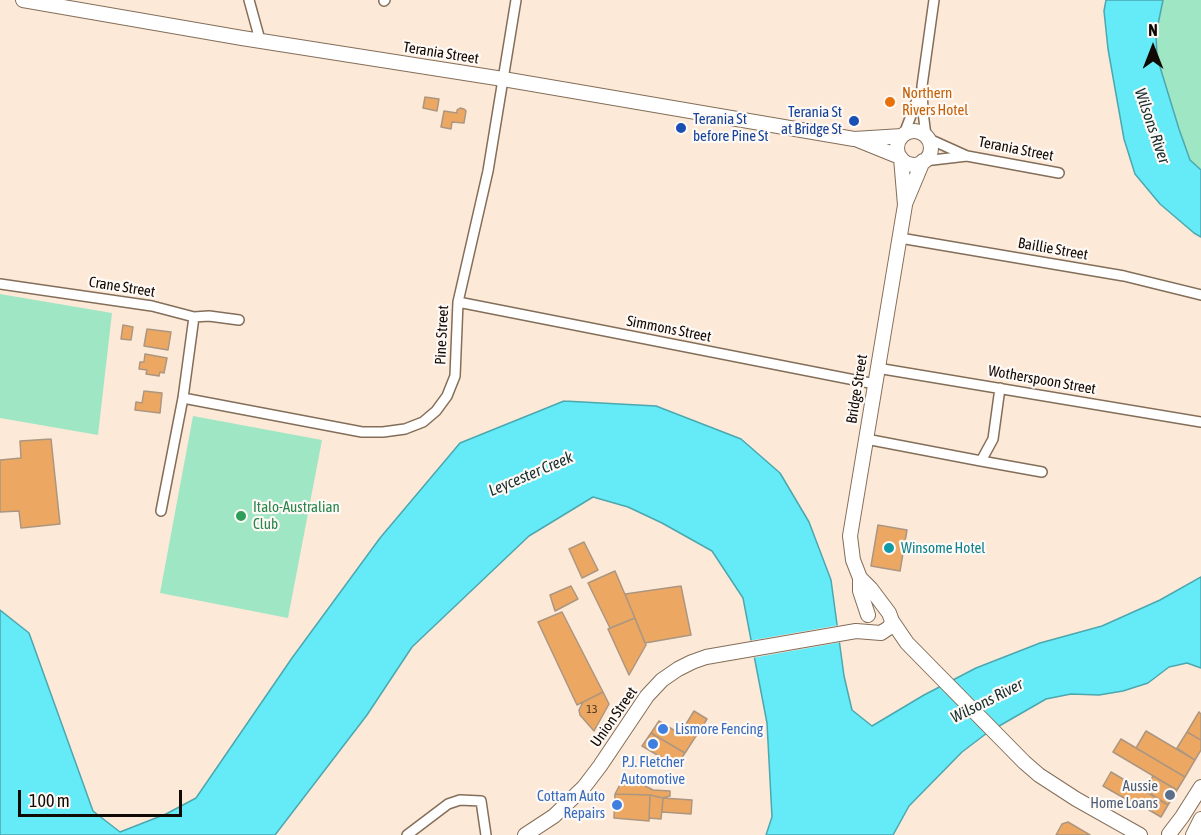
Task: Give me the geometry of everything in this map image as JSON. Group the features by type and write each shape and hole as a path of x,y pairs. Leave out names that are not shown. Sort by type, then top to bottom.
{"main road":[{"name":"Terania Street","path":"23,0 854,139 901,158"},
{"path":"915,131 927,137 931,148 924,161 911,164 901,158 897,146 903,135 915,131"},
{"name":"Terania Street","path":"854,139 903,135"},
{"name":"Bridge Street","path":"868,618 860,591 860,578 853,560 850,536 905,206 901,158"},
{"name":"Bridge Street","path":"905,206 924,161"},
{"name":"Bridge Street","path":"860,578 871,589 907,643 1024,762 1057,787 1140,835"},
{"path":"883,609 889,616 890,627 878,632 869,628 868,618 870,612 883,609"},
{"path":"856,631 868,618"},
{"name":"Union Street","path":"525,835 554,816 584,787 647,696 662,680 678,669 706,657 856,631 878,632"},
{"name":"Bridge Street","path":"878,632 907,643"},
{"path":"1165,835 1171,835 1201,786"},
{"path":"1193,835 1201,819"}],"street":[{"path":"249,0 261,40"},
{"name":"Pine Street","path":"183,398 362,432 405,429 423,422 436,411 447,396 455,376 458,302 488,171 516,0"},
{"path":"903,135 922,86 934,0"},
{"path":"922,86 927,137"},
{"name":"Terania Street","path":"927,137 967,156 1059,173"},
{"name":"Terania Street","path":"924,161 967,156"},
{"name":"Baillie Street","path":"900,238 1124,276 1201,295"},
{"name":"Crane Street","path":"0,284 152,306 194,317 209,316 239,320"},
{"name":"Simmons Street","path":"458,302 875,384"},
{"path":"161,511 183,398 194,317"},
{"name":"Wotherspoon Street","path":"877,368 1201,422"},
{"path":"981,461 993,439 1000,388"},
{"path":"866,439 1042,472"},
{"path":"407,835 448,804 460,800 481,801 486,835"}],"green space":[{"path":"1163,0 1201,0 1201,170 1190,160 1157,57 1156,34"},
{"path":"0,294 112,313 98,435 0,418"},
{"name":"Italo-Australian Club","path":"193,416 322,440 288,618 160,593"}],"water":[{"name":"Wilsons River","path":"1106,0 1163,0 1156,34 1157,57 1190,160 1201,170 1201,237 1160,204 1135,174 1124,139 1108,49 1104,11"},
{"path":"564,401 656,406 741,439 780,473 809,522 831,580 844,676 852,710 872,726 976,668 1040,643 1102,626 1160,600 1201,577 1201,668 1187,663 1169,667 1148,683 1123,691 1099,695 1071,694 1046,699 987,733 962,752 909,806 893,835 766,835 772,817 767,723 743,598 712,551 628,507 593,497 529,536 412,647 367,715 275,835 0,835 0,610 29,633 93,811 120,832 166,814 196,798 292,658 380,538 460,443"}],"pier":[{"path":"840,625 842,642 752,658 748,641"}],"building":[{"path":"425,97 439,99 437,111 423,108"},
{"path":"460,108 466,111 464,123 452,122 451,129 441,127 444,111 457,113"},
{"path":"123,325 133,327 131,340 121,339"},
{"path":"147,329 171,332 168,350 144,346"},
{"path":"145,354 167,358 164,373 160,372 159,376 146,374 147,370 139,369 140,362 144,362"},
{"path":"144,391 162,393 160,413 135,410 136,402 142,403"},
{"path":"51,439 60,524 21,528 19,511 0,512 0,460 21,458 20,441"},
{"name":"Winsome Hotel","path":"878,525 907,530 900,571 871,566"},
{"path":"584,542 598,570 582,578 569,549"},
{"path":"615,571 635,618 610,628 588,583"},
{"path":"571,586 578,599 555,611 550,595"},
{"path":"681,586 691,635 645,643 625,594"},
{"path":"562,612 603,692 577,705 538,622"},
{"path":"635,618 646,645 629,675 608,629"},
{"path":"603,692 609,704 594,731 580,715 579,710 583,702"},
{"path":"694,711 707,719 685,753 651,733 659,721 680,734"},
{"path":"1199,712 1201,714 1201,740 1187,732"},
{"path":"1146,731 1195,760 1185,777 1136,748"},
{"path":"1187,732 1201,740 1201,750 1195,760 1177,748"},
{"path":"651,733 685,753 676,766 642,746"},
{"path":"1121,739 1185,777 1177,790 1113,752"},
{"path":"1111,772 1140,789 1142,786 1147,788 1145,791 1168,805 1161,817 1103,786"},
{"path":"625,775 653,790 670,791 670,796 663,798 650,795 615,794"},
{"path":"1153,776 1177,790 1168,805 1146,791"},
{"path":"615,794 650,795 649,821 614,818"},
{"path":"650,795 663,798 661,819 649,818"},
{"path":"663,798 692,800 691,814 662,812"},
{"path":"1068,822 1090,835 1056,835 1062,824"}],"place":[{"name":"Northern Rivers Hotel","path":"890,102"},
{"name":"Terania St at Bridge St","path":"854,121"},
{"name":"Terania St before Pine St","path":"681,128"},
{"name":"Italo-Australian Club","path":"241,516"},
{"name":"Winsome Hotel","path":"889,548"},
{"name":"Lismore Fencing","path":"663,729"},
{"name":"P.J. Fletcher Automotive","path":"653,744"},
{"name":"Aussie Home Loans","path":"1170,795"},
{"name":"Cottam Auto Repairs","path":"617,805"}],"water label":[{"name":"Leycester Creek","path":"531,474"}]}
